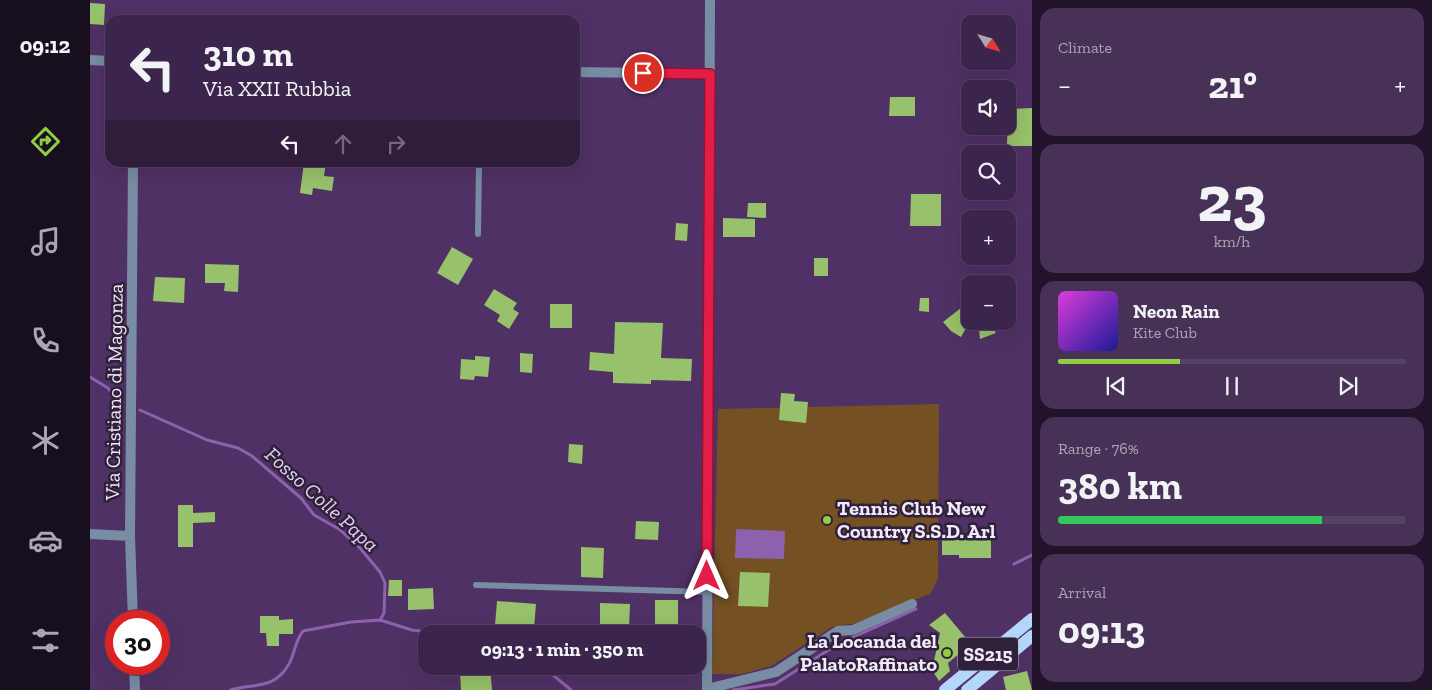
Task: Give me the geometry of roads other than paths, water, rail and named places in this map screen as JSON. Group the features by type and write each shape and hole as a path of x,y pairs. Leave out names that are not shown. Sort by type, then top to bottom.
{"main road":[{"name":"SS215","path":"945,690 1032,618"},
{"name":"SS215","path":"967,690 1032,636"}],"street":[{"path":"710,0 707,689 776,672 838,630 853,630 912,604"},
{"path":"90,60 105,60"},
{"path":"580,72 710,74"},
{"name":"Via Cristiano di Magonza","path":"132,610 130,536 134,167"},
{"path":"90,534 130,536"},
{"path":"134,675 134,690"}],"lane":[{"path":"478,234 479,167"},
{"path":"476,585 707,592"}],"waterway":[{"name":"Fosso Colle Papa","path":"90,377 108,388 116,400 122,402"},
{"name":"Fosso Colle Papa","path":"140,410 207,440 238,448 252,456 301,498 314,515 339,529 360,548 380,572 385,583 384,613 380,620"},
{"path":"1014,564 1032,555"},
{"path":"733,690 775,684 838,644 916,609"},
{"path":"231,690 263,684 277,678 289,664 303,631 351,622 380,620 418,631"},
{"path":"553,675 571,690"}],"place":[{"name":"Tennis Club New Country S.S.D. Arl","path":"827,520"},
{"name":"La Locanda del PalatoRaffinato","path":"947,653"}]}
